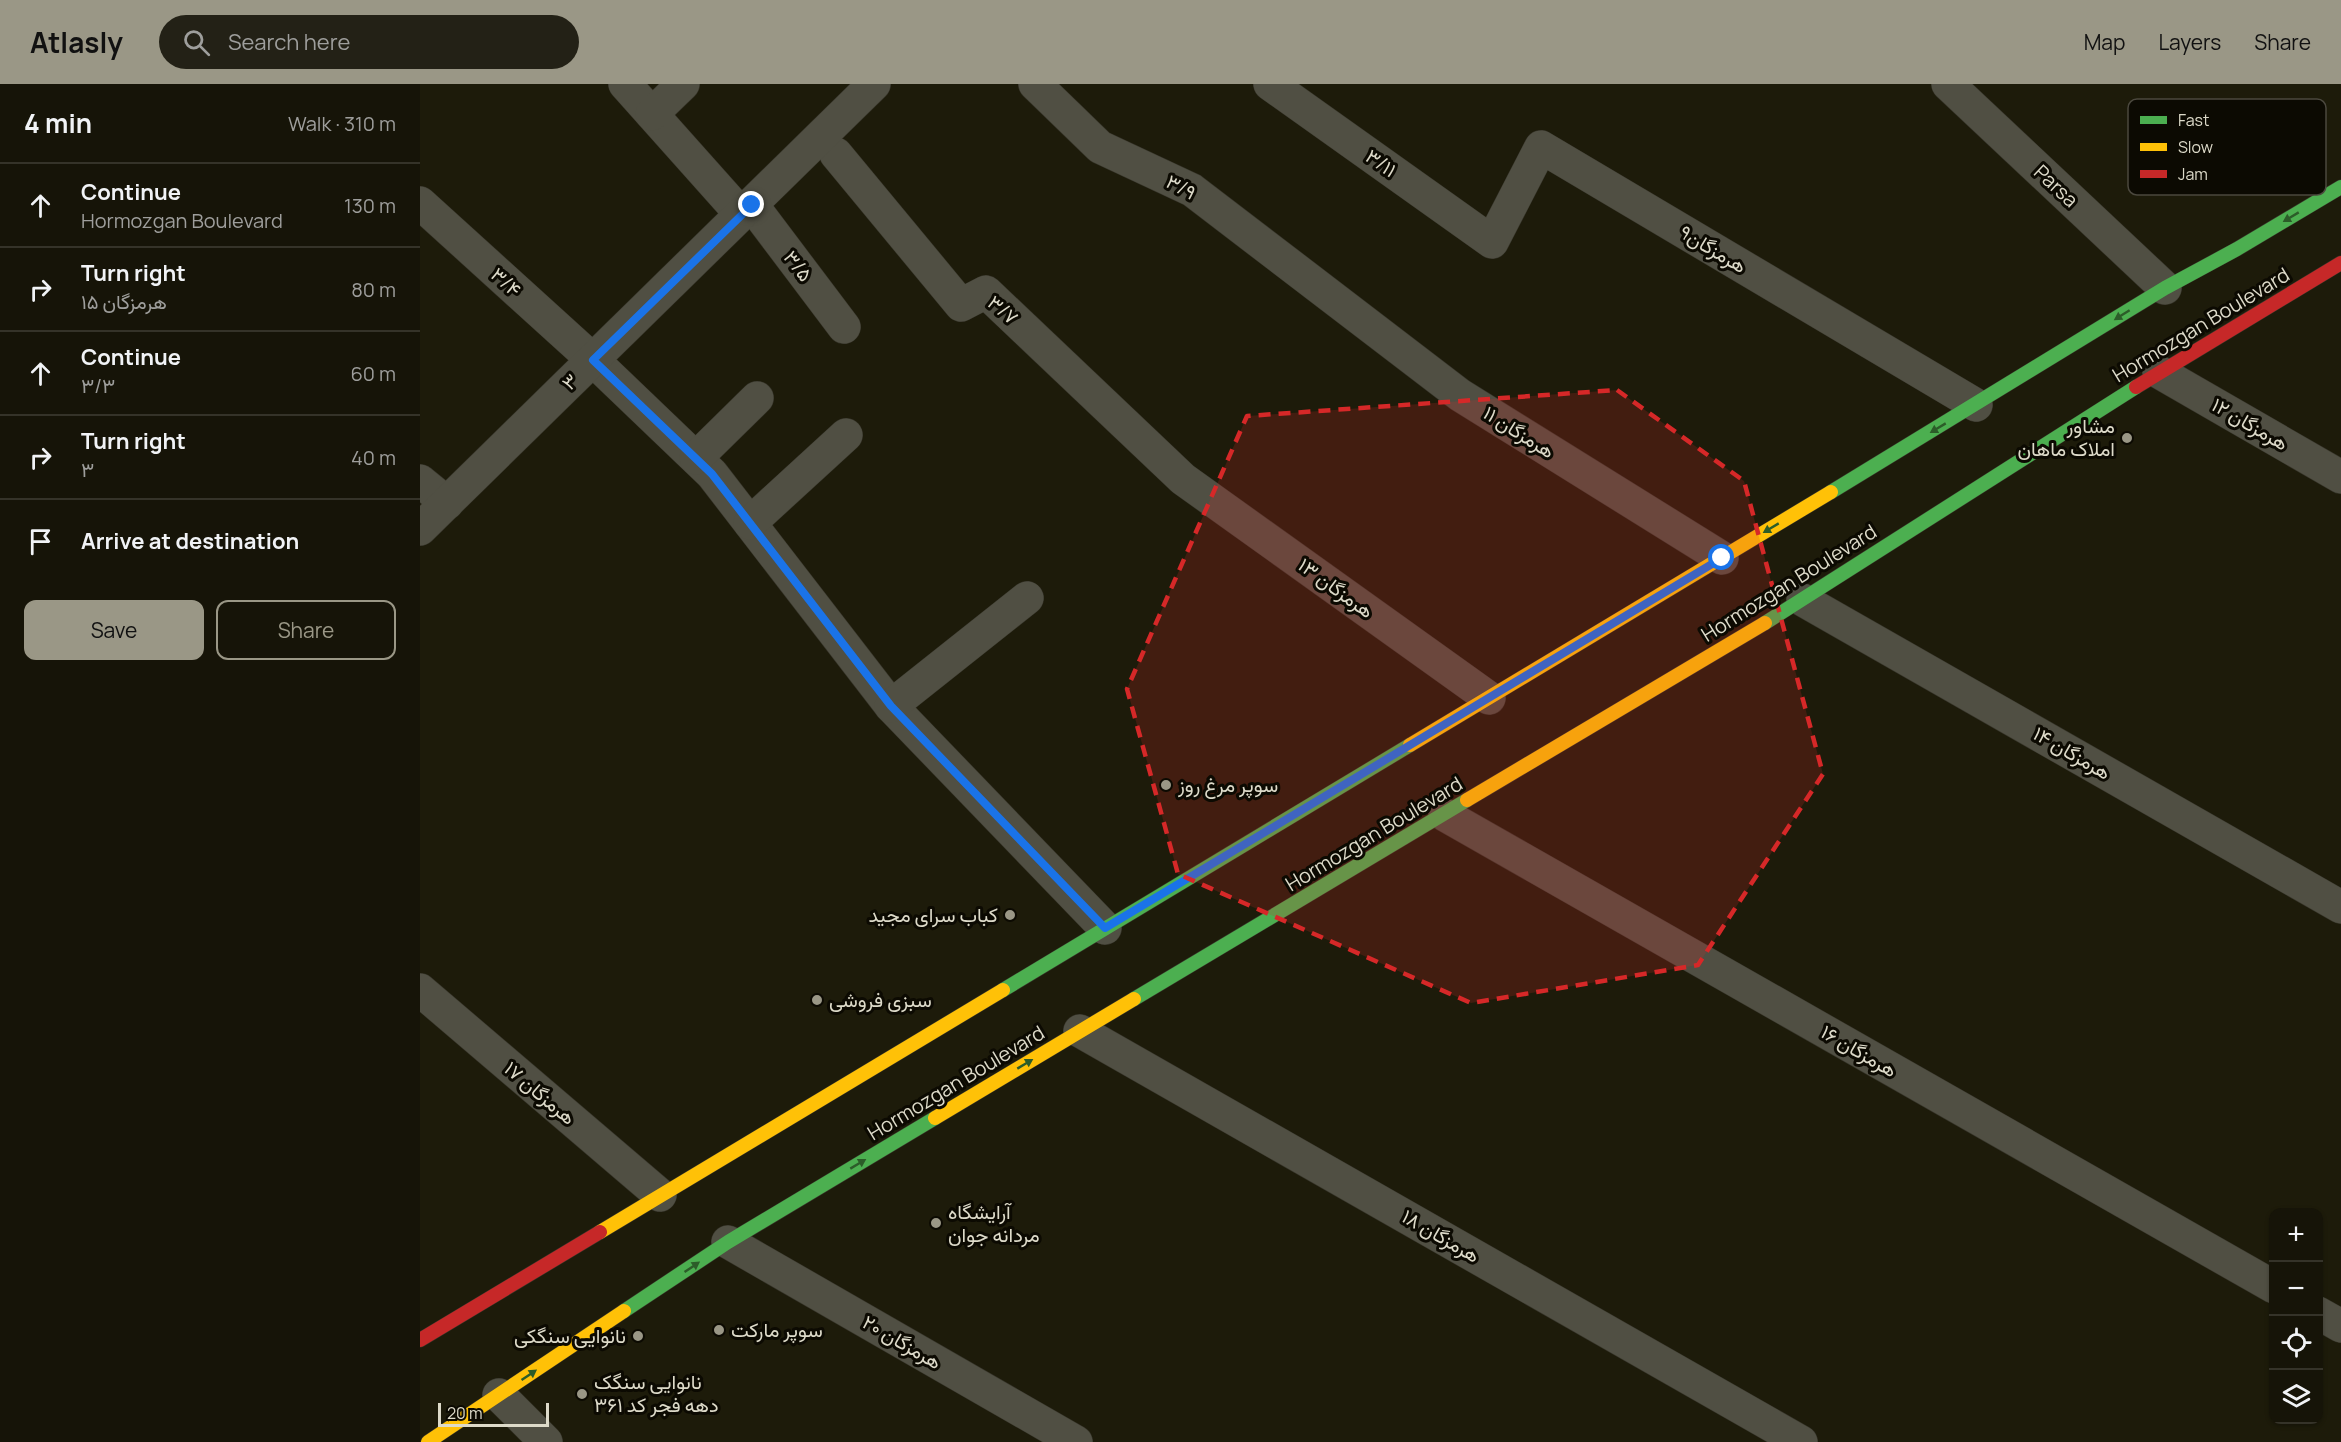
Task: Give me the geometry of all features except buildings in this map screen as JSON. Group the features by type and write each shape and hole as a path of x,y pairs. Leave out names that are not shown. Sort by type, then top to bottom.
{"street":[{"name":"۳/۵","path":"625,84 747,209 844,327"},
{"path":"652,114 682,84"},
{"name":"۳","path":"420,529 874,84"},
{"name":"۳/۹","path":"1035,84 1100,147 1192,190 1326,293"},
{"name":"۳/۱۱","path":"1270,84 1492,242"},
{"name":"Parsa","path":"1948,84 2165,288"},
{"name":"هرمزگان۹","path":"1492,242 1541,147 1976,405"},
{"name":"۳/۷","path":"836,154 961,305 987,292 1183,479"},
{"path":"423,1334 660,1195 1489,698 1976,405 2165,288 2237,249 2341,187"},
{"name":"۳/۴","path":"420,203 593,360 712,474 891,706 1105,928"},
{"name":"Hormozgan Boulevard","path":"428,1442 728,1242 1803,600 2159,372 2341,263"},
{"name":"هرمزگان ۱۱","path":"1326,293 1460,395 1722,558"},
{"name":"هرمزگان ۱۲","path":"2159,372 2341,477"},
{"path":"696,459 757,398"},
{"path":"750,523 846,435"},
{"name":"هرمزگان ۱۳","path":"1183,479 1489,698"},
{"path":"420,482 447,503"},
{"path":"891,706 1027,598"},
{"name":"هرمزگان ۱۴","path":"1803,600 2341,907"},
{"name":"هرمزگان ۱۶","path":"1445,815 2269,1284"},
{"name":"هرمزگان ۱۷","path":"420,990 660,1195"},
{"name":"هرمزگان ۱۸","path":"1080,1031 1801,1442"},
{"name":"هرمزگان ۲۰","path":"728,1242 1076,1442"},
{"path":"2323,1315 2341,1326"},
{"path":"499,1395 546,1442"}],"highlighted area":[{"path":"1617,390 1744,481 1823,774 1698,965 1471,1003 1178,874 1127,689 1247,416"}],"traffic: fast":[{"path":"1831,492 2165,288 2237,249 2341,187"},
{"path":"1765,623 2136,387"},
{"path":"1003,990 1410,745"},
{"path":"1134,999 1467,800"},
{"path":"624,1311 728,1242 935,1118"}],"traffic: slow":[{"path":"1410,745 1831,492"},
{"path":"1467,800 1765,623"},
{"path":"600,1232 1003,990"},
{"path":"935,1118 1134,999"},
{"path":"428,1442 624,1311"}],"traffic: jam":[{"path":"2136,387 2341,263"},
{"path":"420,1340 600,1232"}],"place":[{"name":"مشاور املاک ماهان","path":"2127,438"},
{"name":"سوپر مرغ روز","path":"1166,785"},
{"name":"کباب سرای مجید","path":"1010,915"},
{"name":"سبزی فروشی","path":"817,1000"},
{"name":"آرایشگاه مردانه جوان","path":"936,1223"},
{"name":"سوپر مارکت","path":"719,1330"},
{"name":"نانوایی سنگکی","path":"638,1336"},
{"name":"نانوایی سنگک دهه فجر کد ۳۶۱","path":"582,1394"}],"route":[{"path":"752,205 593,360 712,474 891,706 1105,928 1722,558"}]}
